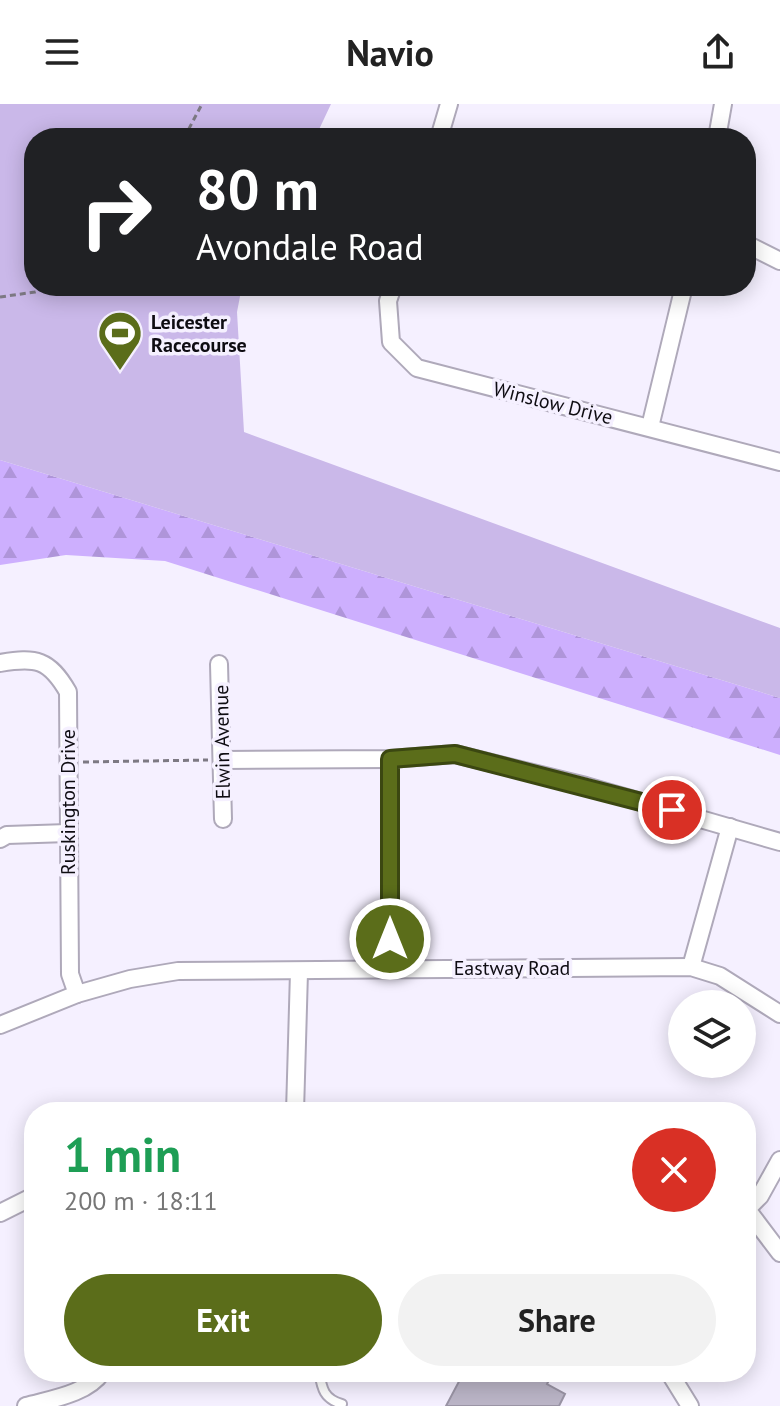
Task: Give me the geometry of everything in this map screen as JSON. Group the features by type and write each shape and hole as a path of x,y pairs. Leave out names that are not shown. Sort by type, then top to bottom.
{"street":[{"path":"442,128 449,104"},
{"path":"719,128 723,104"},
{"path":"756,249 780,261"},
{"name":"Winslow Drive","path":"390,296 391,342 417,368 780,462"},
{"path":"650,427 682,296"},
{"name":"Ruskington Drive","path":"0,663 29,658 56,672 68,692 70,974 77,994"},
{"name":"Elwin Avenue","path":"219,664 223,819"},
{"path":"223,760 390,759 455,754 586,786 780,842"},
{"path":"390,759 390,969"},
{"path":"691,967 730,827"},
{"path":"0,839 7,835 68,833"},
{"name":"Eastway Road","path":"0,1025 77,994 130,979 178,971 691,967 720,976 780,1014"},
{"path":"295,1102 299,972"},
{"path":"756,1200 780,1160"},
{"path":"0,1213 24,1201"},
{"path":"756,1222 780,1253"},
{"path":"26,1406 66,1395 95,1382"},
{"path":"675,1382 690,1406"}],"lane":[{"path":"321,1382 323,1393 342,1404"}],"path":[{"path":"189,128 202,104"},
{"path":"0,297 24,294"},
{"path":"68,763 223,760"}],"green space":[{"path":"0,460 780,698 780,755 165,561 66,555 0,565"}],"shaded area":[{"name":"Leicester Racecourse","path":"0,104 331,104 320,128 24,128 24,296 240,296 237,312 244,432 780,628 780,698 0,460"}],"building":[{"path":"459,1382 548,1382 565,1394 559,1406 446,1406"}],"place":[{"name":"Leicester Racecourse","path":"120,372"}],"route":[{"path":"390,939 390,759 455,754 672,810"}]}
